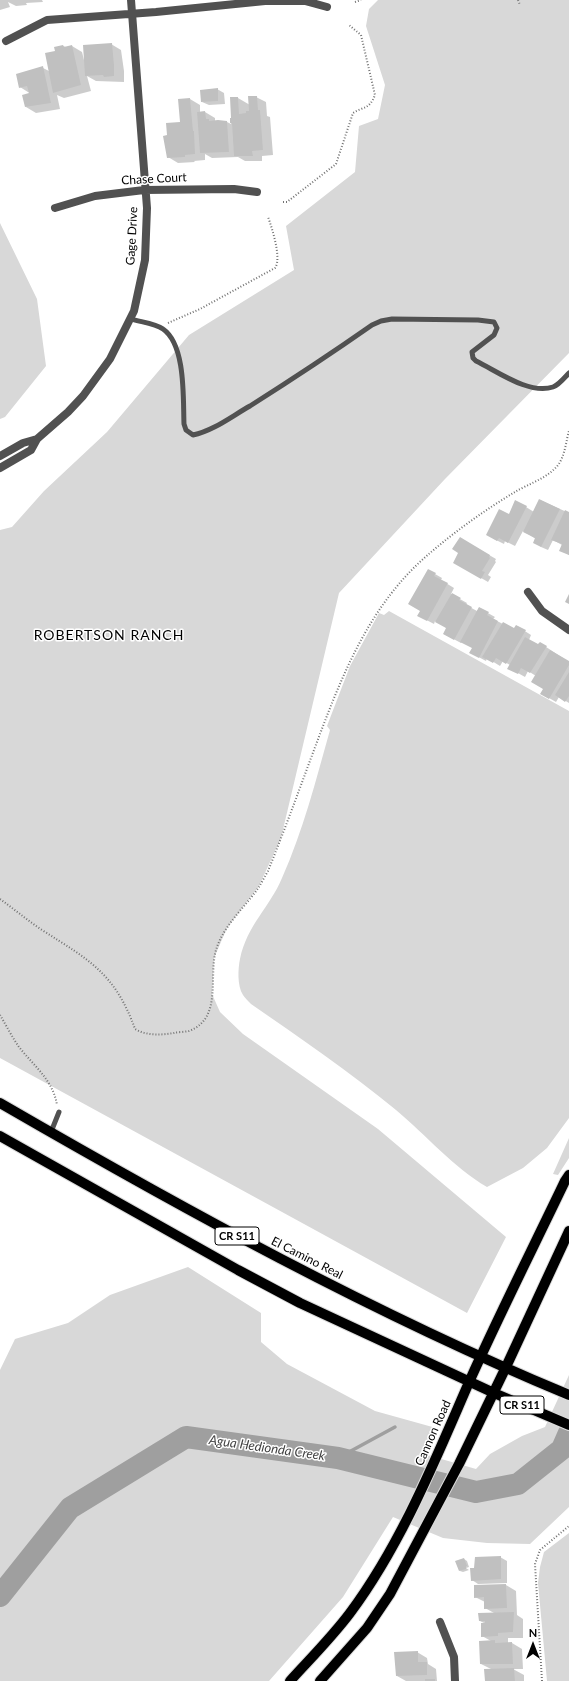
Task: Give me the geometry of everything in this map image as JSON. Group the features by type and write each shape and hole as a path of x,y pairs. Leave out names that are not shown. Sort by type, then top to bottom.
{"main road":[{"name":"El Camino Real","path":"0,1103 222,1229 389,1314 565,1394"},
{"name":"CR S11","path":"0,1136 260,1283 470,1382 569,1425"},
{"name":"Cannon Road","path":"290,1681 349,1614 371,1583 405,1523 437,1458 481,1357 564,1181 569,1175"},
{"path":"320,1681 367,1628 390,1594 459,1464 494,1393 569,1230"}],"street":[{"name":"Gage Drive","path":"0,468 31,450 37,439 68,412 83,396 110,359 134,311 145,260 147,208 144,190 131,0"},
{"path":"6,41 47,20 265,1 305,1 327,7"},
{"name":"Chase Court","path":"54,208 95,196 144,190 234,189 257,192"},
{"name":"Gage Drive","path":"0,456 23,443 37,439"},
{"path":"528,592 542,611 569,630"},
{"path":"440,1622 454,1657 455,1681"}],"lane":[{"path":"131,319 164,329 174,343 181,362 184,424 186,430 193,435 200,434 220,424 319,362 372,325 381,321 392,319 478,320 494,322 497,328 494,335 472,352 473,358 476,361 529,388 545,388 554,386 569,373"},
{"path":"51,1132 59,1112"}],"path":[{"path":"355,2 361,0"},
{"path":"518,0 520,5"},
{"path":"283,202 287,202 336,164 353,113 368,107 375,95 361,35 350,25"},
{"path":"156,326 176,320 200,309 275,268 278,261 268,217"},
{"path":"0,898 40,929 82,955 102,972 118,992 135,1030 143,1034 167,1034 189,1031 200,1024 209,1013 212,1002 213,970 217,946 227,928 259,886 268,871 344,675 363,635 378,611 400,582 423,560 457,532 514,492 553,470 561,460 569,431"},
{"path":"0,1015 19,1046 45,1076 55,1094 59,1112"},
{"path":"542,1681 535,1564 540,1550 569,1526"}],"shaded area":[{"path":"378,0 569,0 569,353 445,479 339,593 281,838 259,886 227,928 214,958 212,994 220,1012 243,1034 378,1129 506,1237 467,1313 0,1058 0,530 12,527 44,491 107,432 189,335 294,270 286,226 355,172 359,126 378,119 385,85 366,26 369,9"},
{"path":"0,223 37,299 46,366 5,417 0,419"},
{"path":"389,611 569,711 569,1118 547,1148 523,1168 487,1187 451,1161 396,1110 361,1082 251,1004 243,995 239,982 239,963 243,947 253,926 277,888 290,860 309,805 330,730 327,726 350,666 379,613 384,615"},
{"path":"569,1138 569,1158 558,1175 553,1174"},
{"path":"188,1267 261,1313 261,1342 287,1364 375,1411 436,1428 424,1454 476,1469 490,1454 522,1436 545,1427 569,1375 569,1507 530,1544 487,1543 443,1538 393,1517 343,1597 269,1681 0,1681 0,1370 15,1339 68,1323 110,1295"},
{"path":"569,1533 569,1681 547,1681 538,1583 540,1567 544,1552"}],"building":[{"path":"112,43 114,76 85,76 83,45"},
{"path":"63,45 64,47 72,45 81,85 53,93 45,53 55,51 54,47"},
{"path":"43,66 51,103 25,107 22,95 29,93 27,86 19,88 16,74"},
{"path":"218,88 218,101 201,102 200,90"},
{"path":"248,96 257,96 258,110 260,110 263,150 252,151 253,156 234,156 232,123 230,123 230,97 238,97 239,114 249,111"},
{"path":"190,98 195,154 185,155 185,157 167,158 163,136 167,135 166,123 180,122 178,99"},
{"path":"205,111 206,119 209,119 209,121 227,121 229,152 200,153 197,112"},
{"path":"539,499 560,509 541,547 533,543 535,538 523,532"},
{"path":"515,500 527,506 508,543 499,538 497,541 486,535 499,509 509,514"},
{"path":"565,510 569,512 569,555 559,551 562,544 551,540"},
{"path":"460,537 490,555 490,558 482,571 485,572 481,579 453,563 458,553 452,549"},
{"path":"428,569 436,573 434,576 448,583 427,621 417,616 420,611 408,604"},
{"path":"452,593 461,598 459,600 472,607 454,640 443,634 446,628 435,622"},
{"path":"569,594 569,604 565,602"},
{"path":"479,607 489,612 487,615 498,621 479,658 469,653 472,648 460,642"},
{"path":"503,622 514,628 516,625 526,630 506,664 496,658 493,663 482,657"},
{"path":"525,637 538,644 540,642 547,646 530,673 521,668 518,674 507,669"},
{"path":"550,650 569,661 569,665 549,699 540,694 543,689 531,682"},
{"path":"569,672 569,696 565,702 555,695"},
{"path":"501,1556 501,1579 471,1581 470,1568 474,1568 475,1557"},
{"path":"464,1558 467,1566 466,1569 459,1571 455,1561"},
{"path":"506,1584 507,1608 484,1609 484,1597 474,1598 474,1585"},
{"path":"514,1612 513,1632 498,1633 498,1636 481,1637 481,1623 485,1623 485,1621 479,1621 478,1613"},
{"path":"495,1640 495,1643 512,1642 513,1664 480,1664 479,1641"},
{"path":"418,1651 418,1662 427,1662 427,1675 396,1676 394,1652"},
{"path":"514,1668 515,1681 485,1681 484,1669"},
{"path":"425,1679 435,1679 435,1681 425,1681"}],"waterway":[{"path":"338,1458 395,1427"},
{"name":"Agua Hedionda Creek","path":"0,1596 70,1508 186,1437 338,1458 476,1492 518,1484 562,1449 569,1433"}],"district":[{"name":"ROBERTSON RANCH","path":"109,635"}]}
